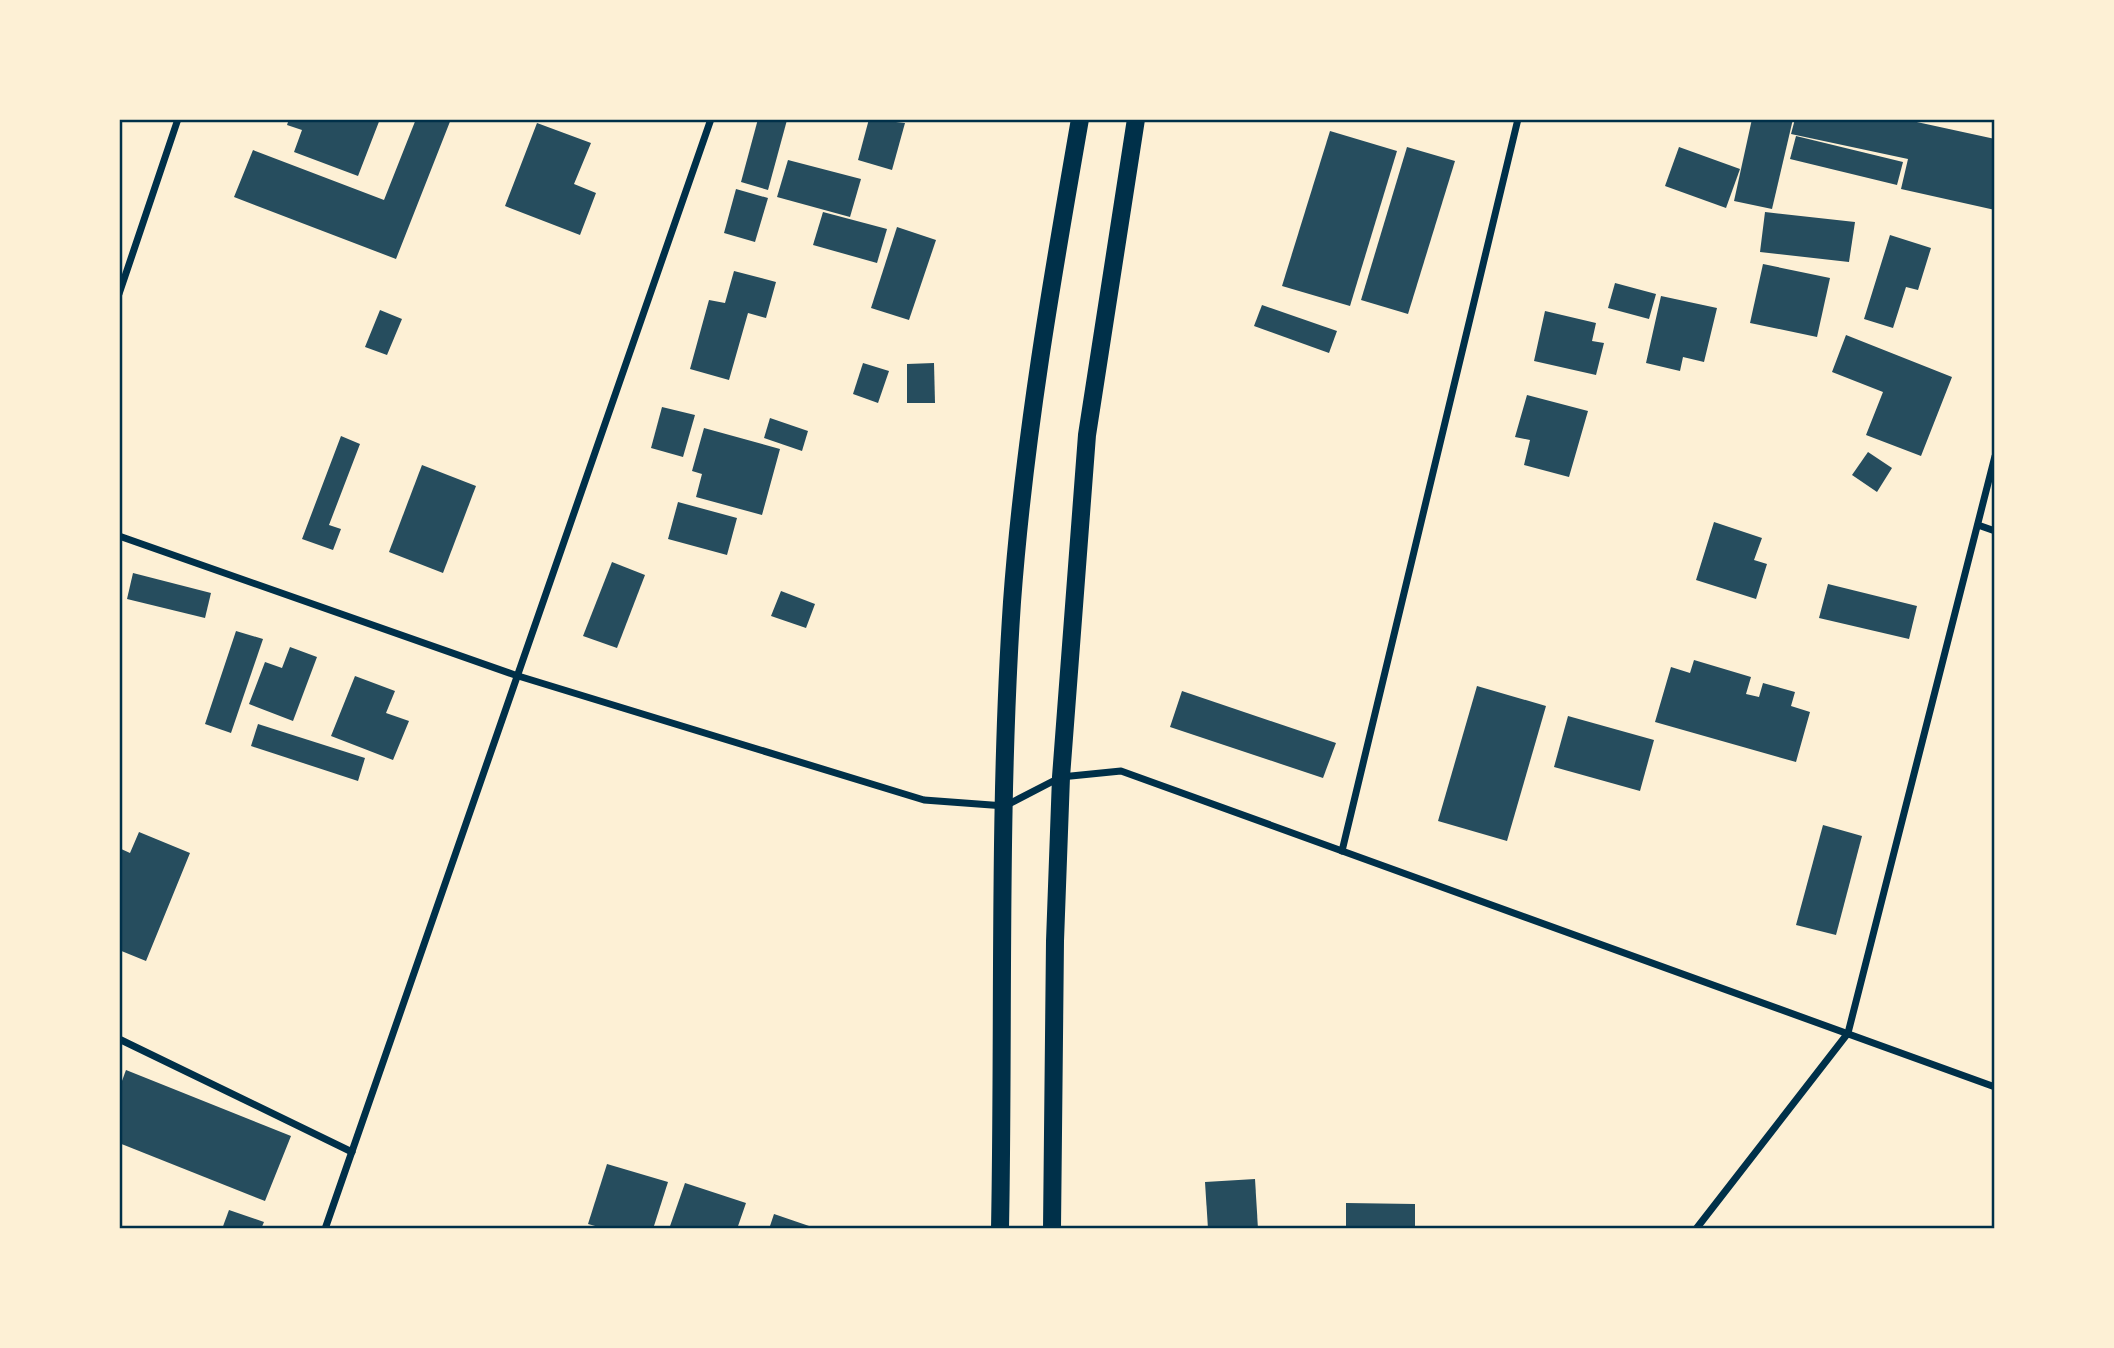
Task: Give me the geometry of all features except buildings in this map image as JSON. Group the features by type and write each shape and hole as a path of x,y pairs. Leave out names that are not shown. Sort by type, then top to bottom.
{"main road":[{"path":"1000,1229 1005,806 1012,601 1039,356 1080,119"},
{"path":"1052,1229 1055,941 1061,777 1087,435 1136,119"}],"street":[{"path":"119,294 178,119"},
{"path":"325,1229 515,675 711,119"},
{"path":"1342,851 1518,119"},
{"path":"1696,1229 1848,1033 1995,456"},
{"path":"1978,525 1995,531"},
{"path":"119,536 515,675 924,800 1005,806 1061,777 1121,771 1995,1087"},
{"path":"119,1039 352,1152"}]}
